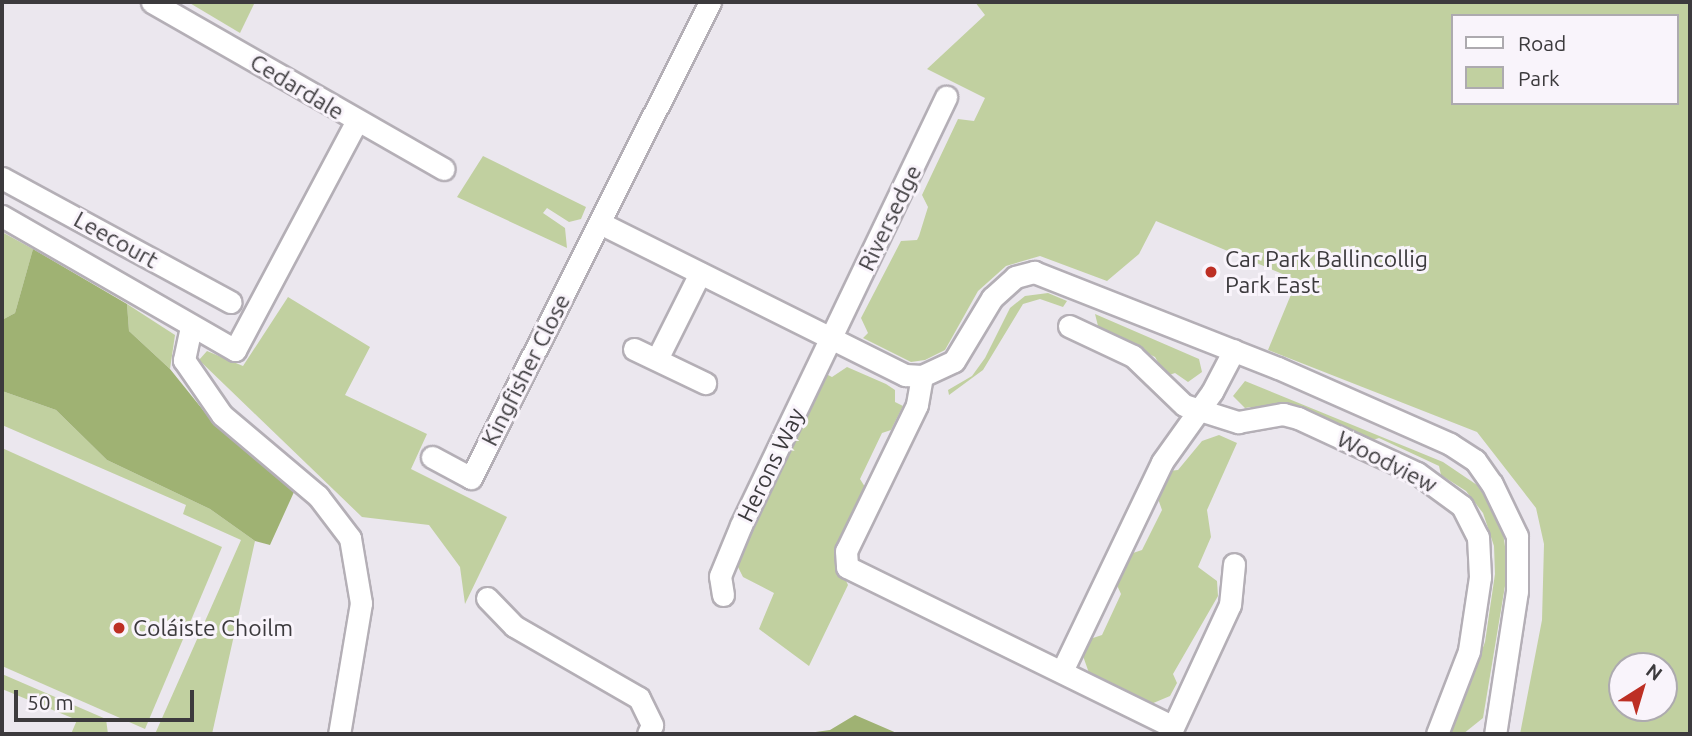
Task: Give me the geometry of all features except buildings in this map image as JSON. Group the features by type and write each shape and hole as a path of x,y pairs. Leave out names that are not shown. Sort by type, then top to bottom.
{"street":[{"name":"Cedardale","path":"152,2 356,122 444,169"},
{"path":"710,2 600,223 905,375 922,376 954,361 992,298 1015,277 1034,272 1234,350 1450,444 1475,460 1492,484 1517,536 1520,563 1495,734"},
{"name":"Riversedge","path":"833,337 946,97"},
{"path":"2,216 235,350 356,122"},
{"name":"Leecourt","path":"2,178 230,302"},
{"path":"49,241 65,212"},
{"name":"Kingfisher Close","path":"432,457 471,478 600,223"},
{"path":"657,359 700,274"},
{"name":"Woodview","path":"1069,326 1133,356 1164,390 1199,410 1238,422 1283,414 1298,418 1417,473 1462,506 1478,537 1480,577 1469,651 1437,734"},
{"path":"191,327 184,360 222,415 318,496 350,538 361,603 340,734"},
{"name":"Herons Way","path":"723,595 720,576 731,549 833,337"},
{"path":"634,349 705,383"},
{"path":"1062,671 1162,462 1199,410 1234,350"},
{"path":"922,376 917,405 846,551 847,568 1062,671 1171,731 1230,605 1234,564"},
{"path":"487,598 514,626 639,698 652,725 648,734"}],"green space":[{"path":"188,2 255,2 240,33"},
{"path":"975,2 1690,2 1690,734 1520,734 1542,620 1544,544 1536,508 1477,432 1268,350 1297,280 1156,221 1139,254 1107,281 1040,256 1006,266 978,291 945,350 925,360 911,362 863,338 868,333 861,318 901,241 917,240 919,236 928,207 922,195 958,119 974,121 985,98 927,69 985,15"},
{"path":"483,156 586,207 581,219 569,222 547,208 543,213 565,228 567,248 457,197"},
{"path":"2,232 33,249 15,313 2,320"},
{"path":"33,249 127,304 129,331 170,369 207,415 294,492 270,545 255,541 210,509 107,460 56,410 2,391 2,320 15,313"},
{"path":"1048,293 1067,301 1063,307 1040,299 1023,304 983,370 949,395 948,390 972,376 985,358 1010,308 1025,296"},
{"path":"288,297 370,347 345,395 427,434 411,469 507,517 465,604 460,567 429,525 362,517 199,360 207,351 243,366"},
{"path":"127,304 175,335 170,369 129,331"},
{"path":"1095,314 1199,359 1202,372 1188,382 1175,373 1166,376 1155,357 1099,330"},
{"path":"847,367 895,390 895,402 903,406 891,430 882,433 860,479 865,487 834,555 848,585 809,666 759,629 774,593 743,577 737,565 826,374 832,377"},
{"path":"1245,381 1443,462 1477,485 1491,506 1503,532 1508,568 1483,718 1463,734 1451,733 1485,642 1495,574 1494,546 1483,513 1466,491 1441,475 1439,466 1379,438 1370,441 1290,405 1253,412 1251,407 1245,408 1233,396"},
{"path":"2,391 56,410 107,460 210,509 255,541 212,734 155,734 241,540 183,514 186,505 2,425"},
{"path":"1219,435 1237,443 1207,510 1211,537 1198,567 1217,581 1218,596 1173,674 1177,683 1170,696 1151,704 1089,673 1083,656 1090,639 1102,635 1121,594 1116,583 1130,554 1142,550 1162,510 1157,496 1169,471 1178,470 1202,441"},
{"path":"2,448 222,547 145,729 2,666"},
{"path":"2,674 106,719 108,734 71,734 77,720 2,689"},
{"path":"855,715 899,734 801,734 830,730"}],"place":[{"name":"Car Park Ballincollig Park East","path":"1211,272"},
{"name":"Coláiste Choilm","path":"119,628"}]}
